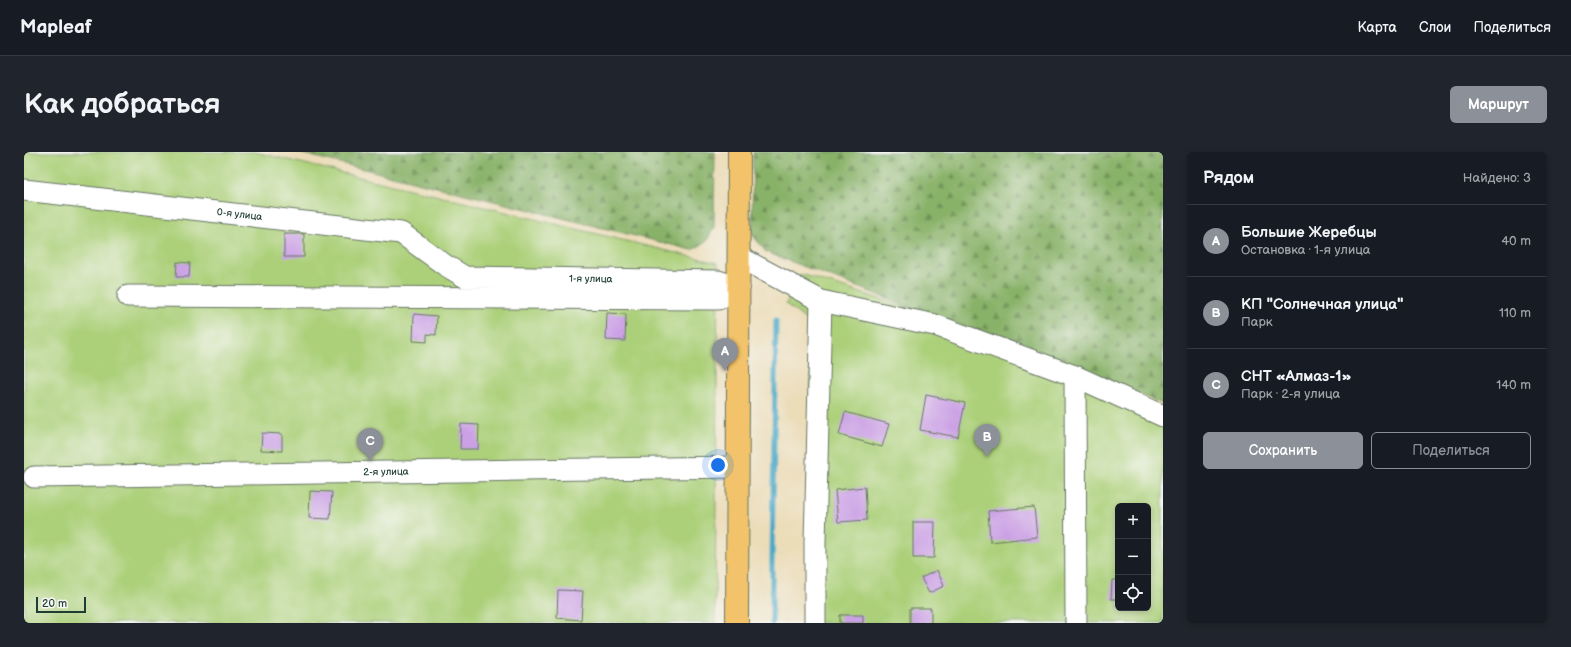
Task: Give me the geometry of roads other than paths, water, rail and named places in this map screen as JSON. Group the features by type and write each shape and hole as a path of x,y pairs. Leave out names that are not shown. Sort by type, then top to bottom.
{"main road":[{"path":"737,623 739,152"}],"street":[{"name":"0-я улица","path":"24,190 401,233 445,265"},
{"path":"739,257 820,301 934,325 1075,376 1163,416"},
{"name":"1-я улица","path":"445,265 464,277 718,281 739,288"},
{"path":"128,296 718,299 739,288"},
{"path":"815,623 815,543 820,301"},
{"path":"1075,376 1076,623"},
{"name":"2-я улица","path":"34,477 738,467"}],"waterway":[{"path":"772,623 776,320"}],"place":[{"name":"Большие Жеребцы","path":"725,371"},
{"name":"КП \"Солнечная улица\"","path":"987,457"},
{"name":"СНТ «Алмаз-1»","path":"370,461"}]}
